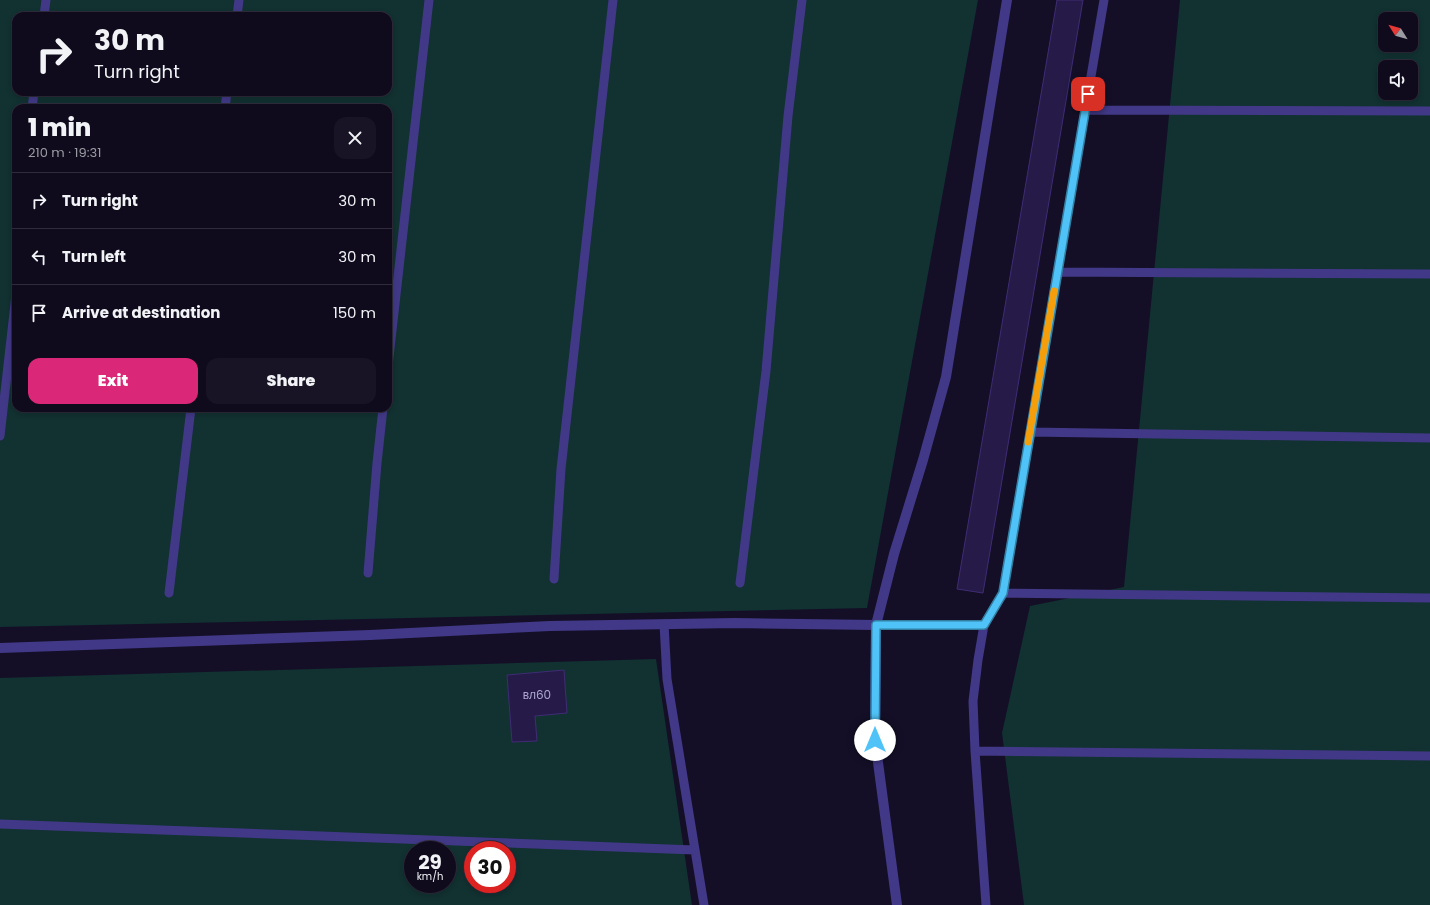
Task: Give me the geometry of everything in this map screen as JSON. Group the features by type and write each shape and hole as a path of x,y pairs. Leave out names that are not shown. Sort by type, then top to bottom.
{"street":[{"path":"897,905 875,740 876,625 894,554 923,460 946,377 1007,0"},
{"path":"0,648 378,635 550,626 735,623 876,625"}],"lane":[{"path":"44,12 46,0"},
{"path":"238,12 239,0"},
{"path":"392,330 429,0"},
{"path":"554,579 561,468 613,0"},
{"path":"740,583 766,371 788,116 802,0"},
{"path":"986,905 973,701 978,660 984,625 1003,593 1104,0"},
{"path":"1085,110 1430,111"},
{"path":"1058,272 1430,274"},
{"path":"0,436 12,330"},
{"path":"169,593 191,412"},
{"path":"368,573 383,412"},
{"path":"1030,432 1430,438"},
{"path":"1003,593 1430,598"},
{"path":"664,624 667,679 704,905"},
{"path":"876,625 984,625"},
{"path":"975,751 1430,756"},
{"path":"0,824 696,850"}],"green space":[{"path":"0,0 978,0 867,608 0,627"},
{"path":"1180,0 1430,0 1430,905 1024,905 1002,733 1030,606 1124,587"},
{"path":"656,659 692,905 0,905 0,678"}],"building":[{"path":"1057,0 1083,0 983,593 957,589"},
{"path":"564,670 567,713 535,716 537,741 512,742 507,675"}],"slow traffic":[{"path":"1028,442 1054,291"}],"route":[{"path":"875,740 876,625 984,625 1003,593 1088,94"}]}
